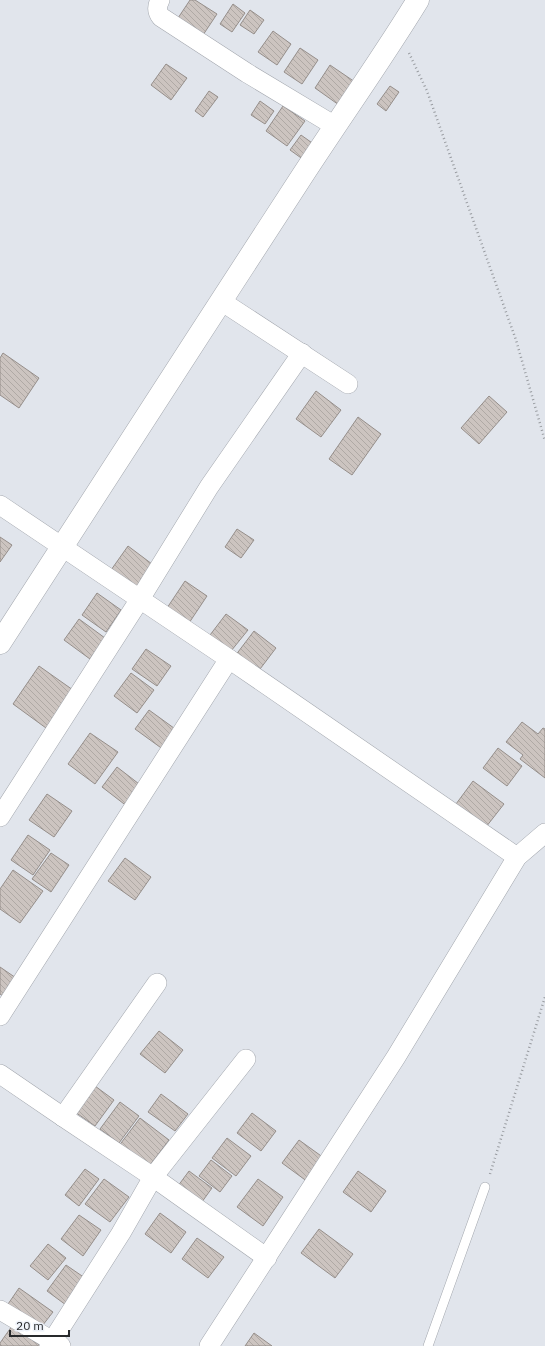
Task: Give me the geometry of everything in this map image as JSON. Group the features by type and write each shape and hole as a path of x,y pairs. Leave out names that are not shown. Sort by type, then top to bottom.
{"street":[{"path":"160,0 157,7 158,13 161,17 335,126"},
{"path":"0,643 418,0"},
{"path":"221,301 348,384"},
{"path":"0,817 140,599 209,486 302,353"},
{"path":"0,505 229,659 517,857"},
{"path":"0,1016 229,659"},
{"path":"209,1346 396,1057 517,857 545,833"},
{"path":"63,1118 157,983"},
{"path":"0,1310 54,1344 153,1177 246,1059"},
{"path":"0,1074 63,1118 153,1177 267,1258"}],"lane":[{"path":"428,1346 485,1187"}],"path":[{"path":"399,31 427,91 516,340 545,441"},
{"path":"485,1187 545,997"}],"building":[{"path":"190,0 195,0 217,14 201,38 176,21"},
{"path":"233,4 245,13 232,32 220,24"},
{"path":"250,10 264,20 254,34 240,25"},
{"path":"273,31 291,44 277,65 258,52"},
{"path":"300,48 318,60 302,84 284,72"},
{"path":"166,64 187,78 171,100 151,85"},
{"path":"330,65 355,82 339,105 315,88"},
{"path":"390,86 399,92 386,111 377,104"},
{"path":"209,91 218,97 203,117 195,111"},
{"path":"260,101 274,111 265,124 251,115"},
{"path":"283,106 305,121 287,146 266,131"},
{"path":"301,135 315,145 304,160 290,150"},
{"path":"3,353 39,378 19,408 0,395 0,358"},
{"path":"316,391 341,410 321,437 296,419"},
{"path":"489,396 507,412 479,444 461,428"},
{"path":"358,417 381,434 352,475 329,459"},
{"path":"237,529 254,540 241,558 225,547"},
{"path":"0,537 12,545 0,562"},
{"path":"128,546 152,564 136,588 111,570"},
{"path":"185,581 207,596 189,623 167,608"},
{"path":"97,593 121,610 106,632 82,615"},
{"path":"226,614 248,630 231,651 210,635"},
{"path":"79,619 105,638 90,659 64,640"},
{"path":"254,631 276,648 257,673 235,656"},
{"path":"146,649 171,666 157,686 132,669"},
{"path":"39,666 73,690 46,728 13,704"},
{"path":"131,673 154,690 137,713 114,696"},
{"path":"149,710 178,731 164,750 135,729"},
{"path":"522,722 538,734 543,728 545,729 545,778 520,759 523,755 506,742"},
{"path":"90,733 118,752 95,784 68,764"},
{"path":"498,748 522,766 507,786 483,768"},
{"path":"117,767 143,787 128,807 102,787"},
{"path":"473,781 504,804 486,827 456,804"},
{"path":"47,794 72,811 54,837 29,820"},
{"path":"28,835 50,850 33,875 11,860"},
{"path":"51,853 69,865 51,892 32,879"},
{"path":"125,858 151,877 135,900 108,881"},
{"path":"13,870 43,891 20,923 0,909 0,889"},
{"path":"0,967 19,980 6,998 0,994"},
{"path":"159,1031 183,1050 165,1073 140,1054"},
{"path":"95,1086 114,1100 95,1126 75,1112"},
{"path":"161,1094 188,1114 175,1131 148,1112"},
{"path":"120,1102 139,1116 119,1143 100,1129"},
{"path":"252,1113 276,1131 261,1151 237,1133"},
{"path":"140,1118 169,1140 147,1169 118,1147"},
{"path":"227,1138 251,1156 236,1176 212,1158"},
{"path":"299,1140 324,1158 308,1182 282,1163"},
{"path":"211,1160 232,1176 220,1192 199,1176"},
{"path":"85,1169 99,1179 79,1206 65,1195"},
{"path":"189,1171 212,1188 199,1206 175,1190"},
{"path":"358,1171 386,1191 371,1212 343,1192"},
{"path":"104,1179 129,1197 110,1222 85,1204"},
{"path":"258,1179 283,1197 263,1226 237,1207"},
{"path":"160,1213 186,1232 171,1253 145,1234"},
{"path":"79,1215 101,1230 83,1256 61,1239"},
{"path":"319,1229 353,1254 335,1278 301,1253"},
{"path":"197,1238 224,1257 208,1278 182,1259"},
{"path":"48,1244 66,1258 48,1280 30,1266"},
{"path":"66,1265 85,1278 66,1305 47,1291"},
{"path":"19,1288 53,1312 39,1330 6,1307"},
{"path":"12,1326 41,1346 0,1346 0,1343"},
{"path":"254,1333 272,1346 245,1346"}]}
